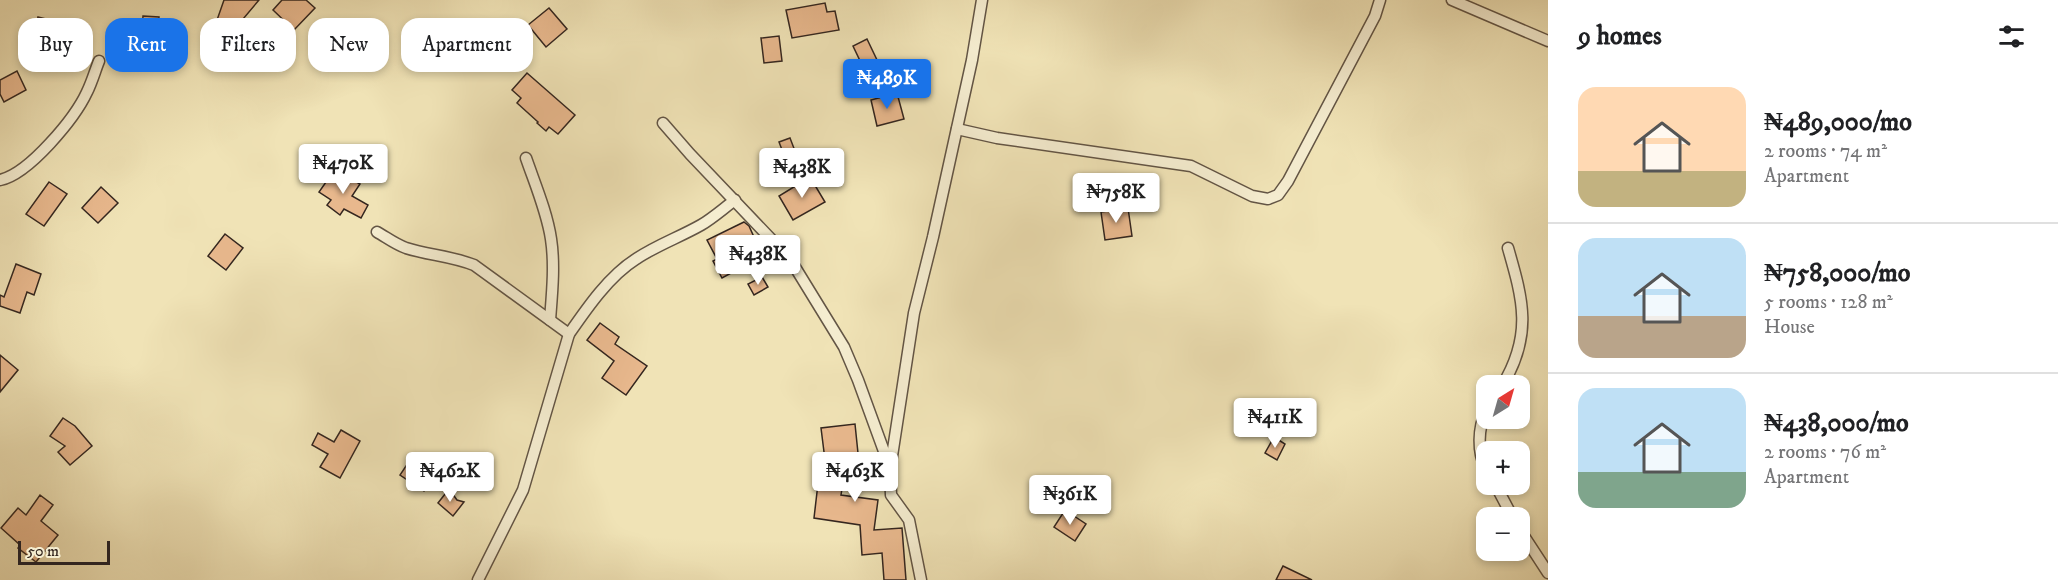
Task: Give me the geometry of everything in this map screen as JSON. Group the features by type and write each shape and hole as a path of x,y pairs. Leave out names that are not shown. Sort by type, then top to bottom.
{"street":[{"path":"921,580 909,520 891,495 890,469 914,312 957,129 979,26 982,0"},
{"path":"957,129 996,138 1191,166 1252,196 1268,199 1278,195 1288,182 1375,15 1380,0"},
{"path":"1452,0 1548,40"},
{"path":"0,180 28,165 57,135 75,113 87,92 99,61"},
{"path":"663,123 790,259 844,347 890,469"},
{"path":"526,158 542,202 551,240 553,292 550,320"},
{"path":"478,580 523,490 569,334 607,285 634,260 670,239 701,225 735,200"},
{"path":"377,232 402,247 456,258 474,265 569,334"},
{"path":"1507,375 1519,351 1523,321 1521,291 1508,248"},
{"path":"1530,545 1548,573"}],"building":[{"path":"224,0 259,0 244,18 218,18"},
{"path":"282,0 306,0 315,8 296,28 296,18 281,18 273,10"},
{"path":"825,3 827,12 835,11 839,30 792,38 786,10"},
{"path":"549,8 567,29 546,47 533,31 533,21"},
{"path":"143,16 159,17 159,18 143,18"},
{"path":"779,36 782,61 764,63 761,38"},
{"path":"867,39 877,60 863,67 853,46"},
{"path":"17,71 26,90 4,102 0,94 0,80"},
{"path":"527,73 575,115 558,134 549,127 546,131 517,103 521,98 512,90"},
{"path":"897,93 904,119 877,126 871,100"},
{"path":"790,138 795,151 784,155 779,142"},
{"path":"333,172 343,179 346,176 360,184 352,196 368,205 361,218 344,209 340,215 327,205 331,200 319,192"},
{"path":"810,177 825,202 793,220 779,196"},
{"path":"49,182 67,194 44,226 26,214"},
{"path":"101,187 118,203 98,223 82,208"},
{"path":"1128,208 1132,236 1105,240 1101,212"},
{"path":"744,222 749,226 758,246 730,260 735,271 722,278 713,261 717,259 707,240"},
{"path":"225,234 243,248 226,270 208,256"},
{"path":"16,264 41,274 34,295 27,292 20,313 0,306 0,295 4,297"},
{"path":"762,277 768,287 754,295 748,284"},
{"path":"600,323 619,337 615,344 647,366 626,395 602,378 614,361 587,340"},
{"path":"0,355 18,370 0,392"},
{"path":"63,418 75,426 92,446 70,465 58,452 65,446 50,436"},
{"path":"855,424 859,463 846,464 841,495 878,500 874,530 902,528 906,580 884,580 882,553 862,555 860,525 814,518 819,475 827,476 821,428"},
{"path":"341,430 360,441 340,478 320,467 328,454 312,445 318,433 334,442"},
{"path":"1274,437 1285,444 1277,460 1265,453"},
{"path":"414,454 438,471 424,491 400,475"},
{"path":"449,489 457,500 464,502 453,516 438,503"},
{"path":"40,495 53,505 41,521 58,535 36,562 18,548 20,545 1,528 18,508 26,515"},
{"path":"1065,510 1086,524 1075,541 1054,527"},
{"path":"1283,566 1312,580 1276,580"}]}
